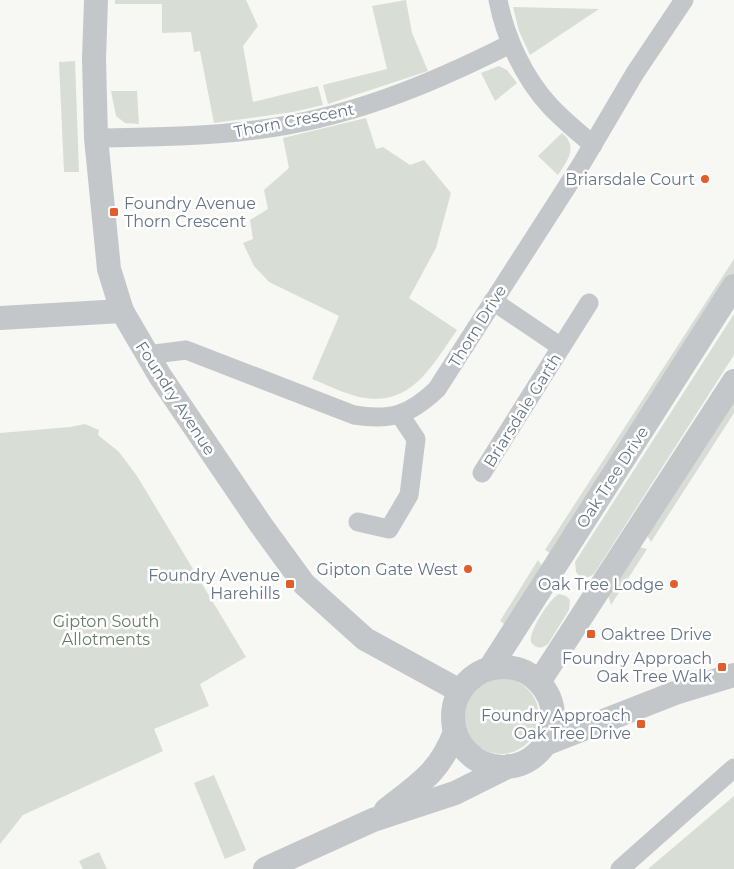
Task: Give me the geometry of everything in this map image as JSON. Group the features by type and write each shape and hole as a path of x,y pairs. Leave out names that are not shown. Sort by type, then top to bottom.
{"street":[{"name":"Foundry Avenue","path":"96,0 94,59 96,138 109,268 122,311 147,355 261,525 304,584 364,639 460,691"},
{"path":"498,0 503,26 510,44 549,105 593,145"},
{"name":"Thorn Drive","path":"147,355 186,350 354,415 377,419 400,415 420,405 437,389 593,145 635,73 684,0"},
{"name":"Thorn Crescent","path":"96,138 213,135 306,122 362,107 416,89 510,44"},
{"name":"Oak Tree Drive","path":"490,668 734,286"},
{"name":"Briarsdale Garth","path":"493,301 561,347"},
{"name":"Briarsdale Garth","path":"482,473 589,303"},
{"path":"0,318 122,311"},
{"path":"595,724 581,723 566,716 545,692 525,671 508,667 490,668 474,676 460,691 453,716 455,732 463,747 476,759 493,765 509,766 520,764 535,755 545,744 549,737 553,718 545,692 734,381"},
{"path":"358,522 389,529 409,495 416,439 400,415"},
{"path":"545,744 675,693 734,676"},
{"path":"373,820 429,776 446,755 455,732"},
{"path":"265,869 373,820 455,793 509,766"},
{"path":"620,869 734,768"}],"green space":[{"path":"115,0 246,0 258,26 243,46 253,102 318,86 323,105 293,112 214,123 200,51 194,52 191,32 162,33 162,4 115,4"},
{"path":"406,0 412,33 428,71 328,104 323,85 387,69 372,6"},
{"path":"513,7 599,9 530,55 519,31"},
{"path":"75,61 79,172 64,172 59,62"},
{"path":"499,66 507,70 517,83 495,101 481,73"},
{"path":"111,91 137,91 139,124 125,123 116,116"},
{"path":"366,118 376,149 383,147 410,165 424,160 451,193 436,248 409,298 457,330 438,358 418,382 393,396 377,399 359,397 312,379 339,316 269,282 254,266 243,243 253,239 250,220 268,209 264,190 289,168 283,138"},
{"path":"562,133 567,138 571,149 568,159 558,175 538,156"},
{"path":"734,259 734,276 550,553 545,550"},
{"path":"734,314 734,355 594,574 589,577 580,576 576,572 575,562"},
{"path":"734,396 734,413 651,542 647,535"},
{"name":"Gipton South Allotments","path":"85,424 99,430 98,435 119,452 137,476 246,657 200,684 209,706 154,729 163,751 23,815 0,844 0,433"},
{"path":"639,547 647,549 611,605 608,595"},
{"path":"538,560 542,566 508,627 500,621"},
{"path":"559,594 566,596 570,600 569,610 548,644 544,647 537,647 531,642 536,623 545,608"},
{"path":"501,678 516,681 528,689 536,701 539,716 536,731 528,743 516,751 501,754 486,751 474,743 466,731 463,716 466,701 474,689 486,681"},
{"path":"214,775 246,850 225,859 194,783"},
{"path":"734,796 734,869 648,869"},
{"path":"99,852 107,869 83,869 79,861"}],"place":[{"name":"Briarsdale Court","path":"705,179"},
{"name":"Foundry Avenue Thorn Crescent","path":"114,212"},
{"name":"Gipton Gate West","path":"468,569"},
{"name":"Foundry Avenue Harehills","path":"290,584"},
{"name":"Oak Tree Lodge","path":"674,584"},
{"name":"Oaktree Drive","path":"591,634"},
{"name":"Foundry Approach Oak Tree Walk","path":"722,667"},
{"name":"Foundry Approach Oak Tree Drive","path":"641,724"}]}
